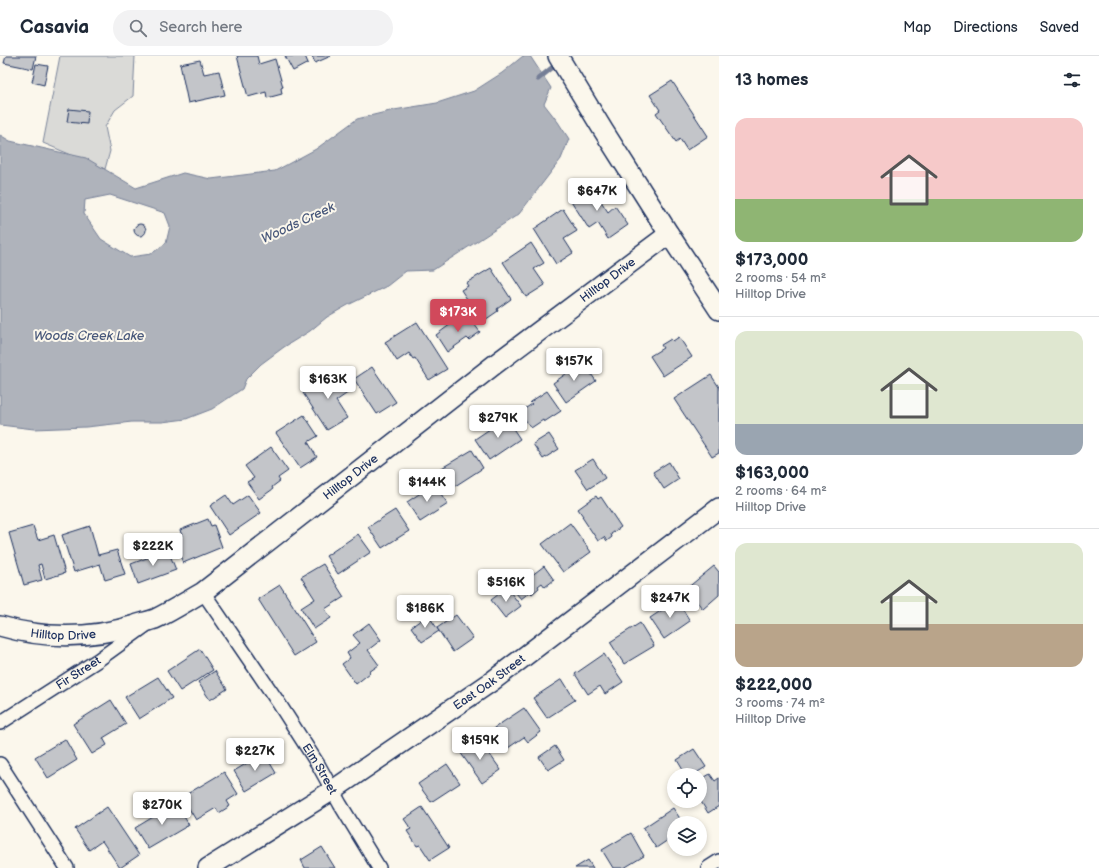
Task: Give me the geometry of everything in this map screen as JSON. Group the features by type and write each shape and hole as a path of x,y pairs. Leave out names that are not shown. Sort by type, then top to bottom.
{"street":[{"path":"558,56 603,130 719,310"},
{"name":"Hilltop Drive","path":"0,626 18,631 54,636 96,635 126,628 154,619 203,592 494,365 669,234"},
{"name":"East Oak Street","path":"208,868 333,790 491,682 719,508"},
{"name":"Elm Street","path":"203,592 278,702 319,766 379,868"},
{"name":"Fir Street","path":"0,723 98,660 154,619"},
{"path":"0,764 67,868"},
{"path":"708,868 719,861"}],"shaded area":[{"path":"60,56 135,56 133,96 115,110 105,127 110,151 105,169 43,143"}],"water":[{"name":"Woods Creek Lake","path":"523,56 530,56 551,88 544,104 569,139 561,159 519,214 433,270 406,271 387,286 327,317 310,331 284,347 261,364 246,379 242,389 212,409 186,419 162,422 132,422 86,427 34,429 0,425 0,135 10,141 86,158 136,188 183,173 211,179 275,171 316,149 357,119 394,110 437,103 474,91 502,73","holes":["110,195 165,213 170,226 166,243 151,254 130,257 101,239 84,214 85,200"]}],"building":[{"path":"6,56 36,56 33,69 4,63"},
{"path":"237,56 257,56 259,64 275,59 283,87 281,88 282,94 267,98 266,92 248,97"},
{"path":"285,56 305,56 308,63 293,71"},
{"path":"312,56 331,56 315,63"},
{"path":"200,60 204,74 219,71 225,95 188,103 180,64"},
{"path":"36,64 48,66 44,85 32,82"},
{"path":"672,81 708,136 687,150 680,139 676,142 656,113 660,110 650,95"},
{"path":"69,109 88,111 87,124 67,122"},
{"path":"589,183 608,212 615,206 628,225 608,239 598,223 589,229 568,196"},
{"path":"563,209 577,231 564,239 573,253 556,264 534,229"},
{"path":"142,224 145,225 145,235 138,236 135,235 134,228 135,225"},
{"path":"531,243 544,263 534,269 545,285 526,297 503,262"},
{"path":"491,268 511,299 497,309 498,311 482,322 461,290 468,286 466,283"},
{"path":"466,313 480,332 469,340 467,338 447,352 436,335"},
{"path":"417,322 447,369 429,380 415,358 413,359 409,353 397,361 385,342"},
{"path":"679,337 692,357 663,376 650,356 663,348 661,345 671,339 673,341"},
{"path":"583,362 596,381 566,402 553,383"},
{"path":"372,367 396,402 377,414 354,379"},
{"path":"336,372 349,392 336,401 347,418 327,430 303,393"},
{"path":"711,375 719,387 719,453 712,457 674,399"},
{"path":"547,391 561,411 531,428 520,412 532,404 530,402"},
{"path":"304,415 318,436 308,442 317,457 300,468 276,433"},
{"path":"506,418 520,439 489,460 475,439"},
{"path":"549,434 559,449 543,459 533,444"},
{"path":"271,447 288,471 278,478 280,481 272,487 273,489 259,499 247,482 254,478 245,466"},
{"path":"472,450 483,468 452,488 440,469"},
{"path":"593,459 605,478 588,489 575,470"},
{"path":"669,462 679,479 664,489 653,472"},
{"path":"434,484 448,504 420,522 407,502"},
{"path":"226,495 233,505 248,495 261,513 229,535 210,506"},
{"path":"596,496 598,499 601,497 621,527 611,534 612,537 607,541 604,537 598,541 578,509"},
{"path":"395,510 409,531 382,548 368,527"},
{"path":"208,519 211,526 214,525 222,547 183,563 174,539 182,536 180,530"},
{"path":"570,523 591,552 563,572 542,544"},
{"path":"33,526 38,540 54,535 65,573 45,579 41,564 38,565 42,580 24,585 9,533"},
{"path":"90,526 98,555 117,550 125,574 105,580 100,564 74,572 62,535"},
{"path":"358,534 371,552 338,574 326,556"},
{"path":"168,550 176,570 138,584 131,564"},
{"path":"323,564 344,597 325,609 331,618 314,629 301,608 315,599 301,577"},
{"path":"544,566 554,580 545,587 542,583 532,594 530,592 521,599 510,586 528,572 531,576"},
{"path":"714,566 719,572 719,595 703,609 686,589"},
{"path":"280,585 316,642 294,656 258,599"},
{"path":"507,588 521,606 505,618 491,600"},
{"path":"677,600 690,621 664,639 650,618"},
{"path":"428,615 439,631 422,642 411,627"},
{"path":"456,615 473,638 453,652 437,628"},
{"path":"369,623 381,640 368,650 379,665 356,684 342,664 350,658 347,653 360,643 353,635"},
{"path":"640,623 654,646 624,664 610,642"},
{"path":"200,649 213,670 180,691 167,671"},
{"path":"604,654 623,682 605,694 600,686 588,694 575,674"},
{"path":"215,671 227,689 210,700 198,682"},
{"path":"158,677 172,698 139,719 125,697"},
{"path":"562,679 575,700 547,718 533,698"},
{"path":"111,700 126,724 103,738 107,745 92,754 73,724"},
{"path":"524,708 541,732 528,742 524,737 508,748 494,728"},
{"path":"478,738 501,770 482,783 460,752"},
{"path":"65,739 77,760 48,778 35,757"},
{"path":"555,746 564,760 548,770 539,757"},
{"path":"694,749 706,767 682,768 677,760"},
{"path":"264,753 276,773 246,791 234,771"},
{"path":"447,764 460,783 431,802 418,784"},
{"path":"224,772 238,794 227,801 230,806 219,813 216,808 196,820 182,797"},
{"path":"710,774 715,781 719,778 719,806 708,813 705,808 707,808 707,776"},
{"path":"176,803 189,825 148,849 135,828"},
{"path":"107,807 139,855 120,868 102,841 89,850 75,829"},
{"path":"422,807 449,848 430,860 420,845 417,846 407,831 411,829 404,819"},
{"path":"673,808 678,816 667,816 667,841 656,848 643,828"},
{"path":"631,833 644,856 624,868 613,868 602,850"},
{"path":"322,847 335,868 305,868 301,860"},
{"path":"588,860 593,868 575,868"}],"waterway":[{"name":"Woods Creek","path":"538,79 558,63"}]}
